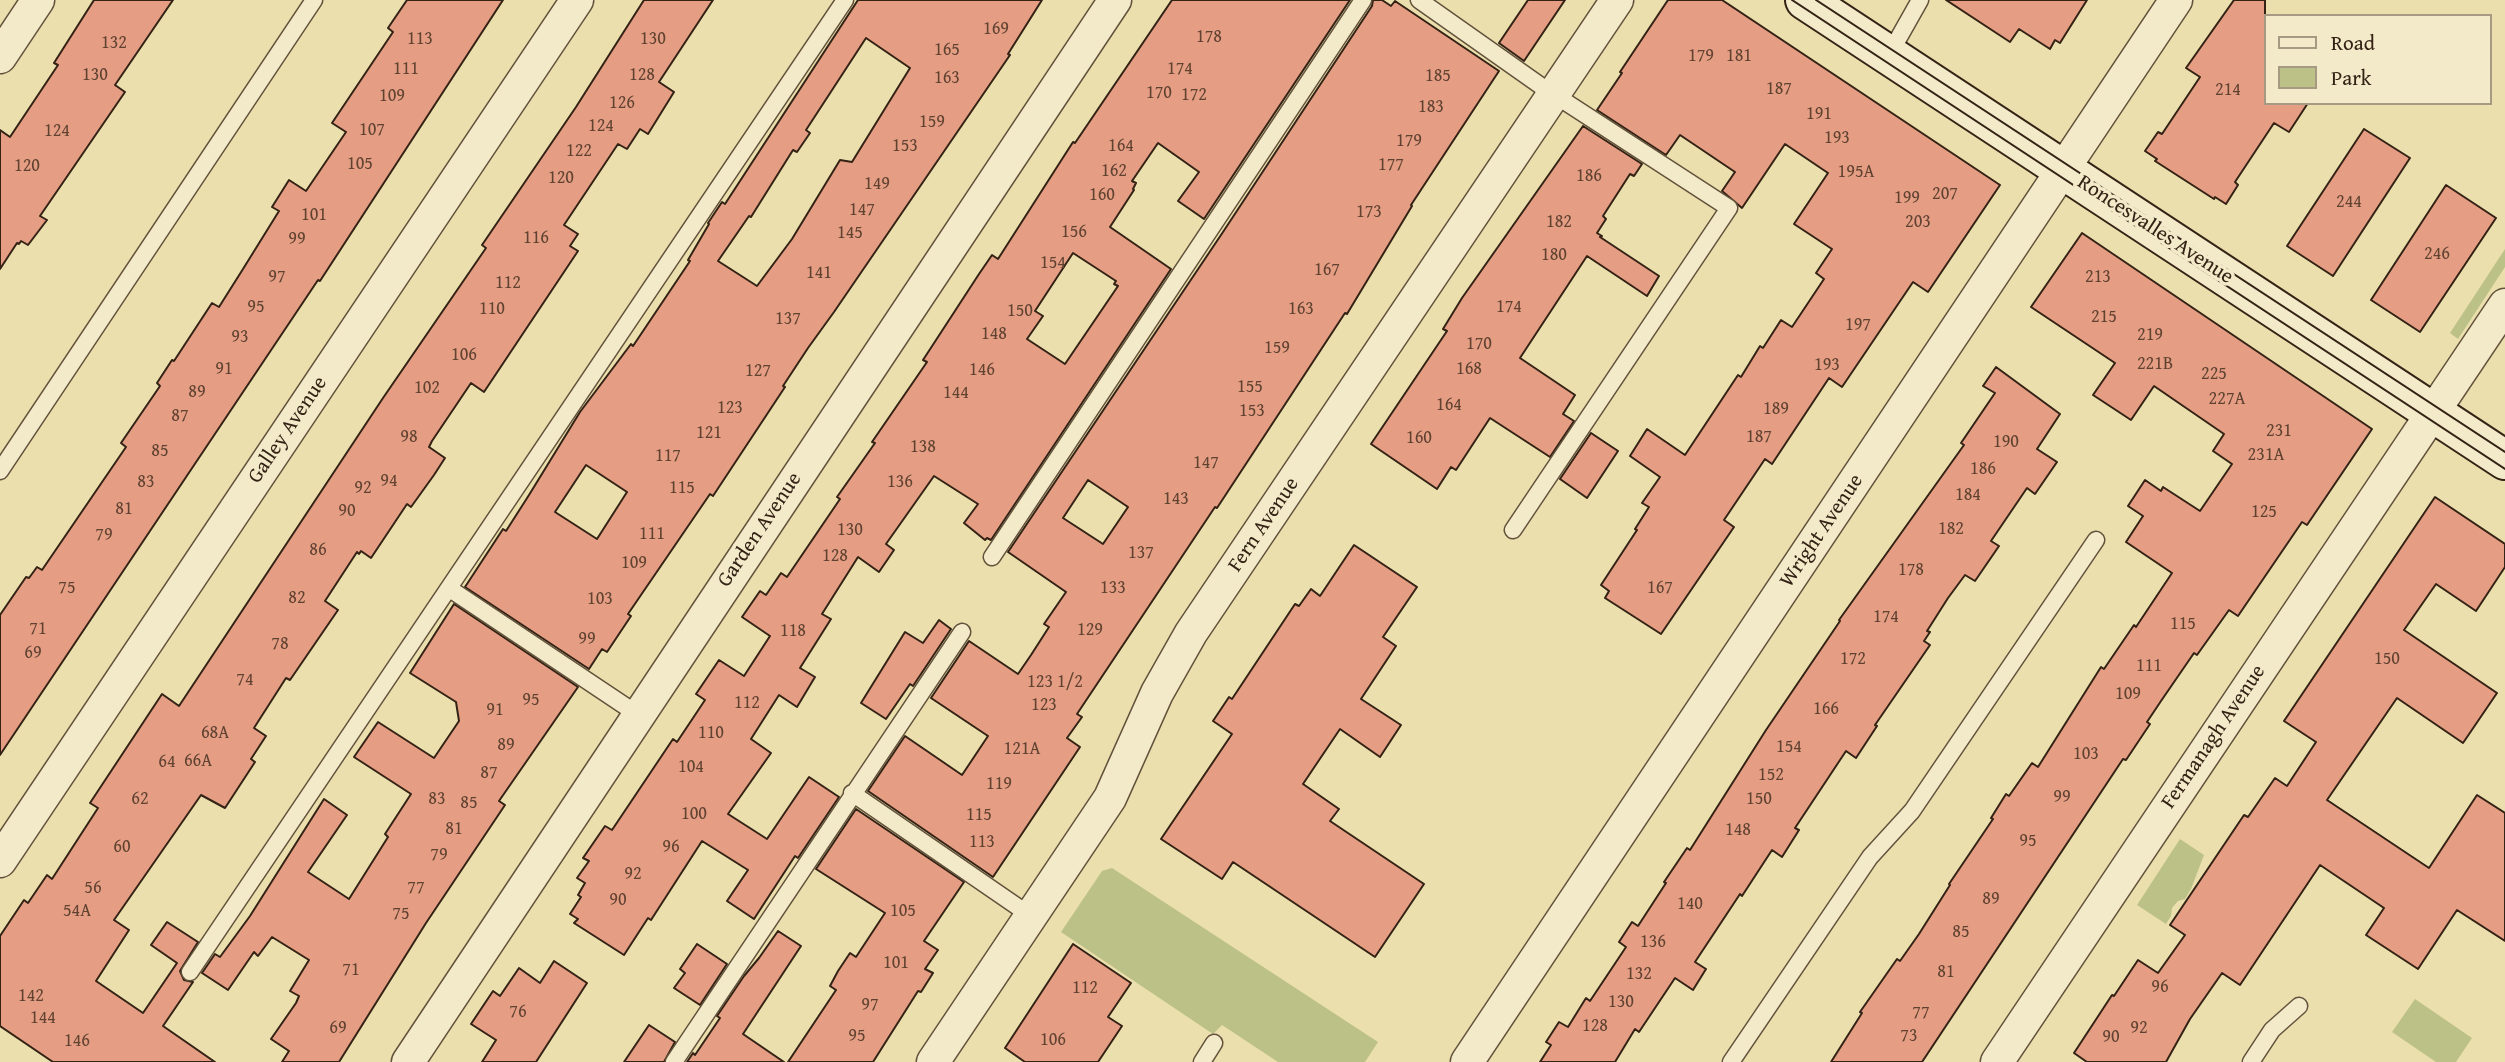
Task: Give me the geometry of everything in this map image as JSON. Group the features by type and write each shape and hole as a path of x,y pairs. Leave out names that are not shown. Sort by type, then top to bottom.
{"street":[{"path":"0,57 38,0"},
{"name":"Galley Avenue","path":"0,861 577,0"},
{"name":"Garden Avenue","path":"408,1062 1115,0"},
{"name":"Fern Avenue","path":"933,1062 1110,797 1157,693 1191,633 1617,0"},
{"name":"Roncesvalles Avenue","path":"1805,0 2505,460"},
{"name":"Wright Avenue","path":"1467,1062 2176,0"},
{"name":"Fermanagh Avenue","path":"1997,1062 2505,305"}],"lane":[{"path":"0,471 314,0"},
{"path":"190,972 845,0"},
{"path":"992,557 1363,0"},
{"path":"1419,0 1555,94 1729,208 1513,530"},
{"path":"1888,56 1920,0"},
{"path":"1731,1062 1870,857 1912,811 2096,540"},
{"path":"450,589 638,714"},
{"path":"674,1062 962,632"},
{"path":"852,793 1031,916"},
{"path":"2251,1062 2272,1030 2299,1006"},
{"path":"1202,1062 1214,1043"}],"green space":[{"path":"2505,249 2505,267 2458,339 2450,333"},
{"path":"2180,839 2204,855 2191,889 2185,899 2178,901 2172,908 2166,924 2137,905"},
{"path":"1112,868 1378,1042 1365,1062 1278,1062 1222,1025 1213,1034 1061,932 1102,871"},
{"path":"2415,999 2472,1038 2456,1062 2436,1062 2392,1032"}],"building":[{"path":"94,0 173,0 115,85 125,92 40,216 47,220 28,245 21,241 17,243 0,269 0,130 10,137 58,65 54,63"},
{"path":"407,0 503,0 320,281 318,280 0,755 0,615 26,577 29,578 37,567 42,570 126,447 121,443 160,386 157,383 212,303 219,307 279,211 272,207 289,180 306,191 346,132 332,123 393,32 388,28"},
{"path":"644,0 713,0 659,82 674,92 648,134 640,129 627,149 618,144 564,225 578,234 570,246 578,251 484,392 471,383 432,441 429,447 445,458 434,475 411,507 407,504 371,558 361,551 359,554 357,552 325,601 338,610 290,680 286,678 254,728 266,736 251,759 255,762 225,808 201,795 114,920 129,930 96,981 143,1013 177,963 151,945 167,922 198,942 180,971 184,980 193,982 163,1026 215,1062 53,1062 0,1026 0,936 24,900 28,903 47,875 52,879 98,808 90,803 162,694 179,706 486,248 482,245 576,107"},
{"path":"858,0 1042,0 1008,54 1010,55 808,348 713,496 710,494 628,614 631,616 607,652 602,649 589,669 465,587 503,529 506,531 580,412 631,344 633,346 690,261 688,260 708,223 722,202 725,204","holes":["866,38 910,68 852,162 840,160 792,239 757,286 718,261 749,216 751,217 793,150 797,152 810,133 806,130","586,465 627,492 597,539 555,512"]},
{"path":"1172,0 1350,0 1204,219 1178,201 1199,172 1158,143 1132,181 1136,183 1134,190 1110,227 1171,269 991,540 985,540 964,523 978,504 934,476 886,544 894,550 879,572 858,557 822,614 831,619 800,668 815,677 797,707 779,695 751,739 771,753 728,814 767,839 809,777 839,797 798,858 795,856 754,919 727,901 748,870 702,841 651,920 648,918 624,955 574,923 578,919 570,914 581,897 578,895 585,883 577,878 589,861 583,858 605,826 612,830 673,739 677,742 705,700 696,694 719,660 744,676 770,636 742,617 760,591 766,595 781,573 787,577 840,499 837,497 875,443 872,442 927,362 923,360 979,274 992,255 998,259 1073,142 1075,143","holes":["1073,253 1116,281 1114,284 1118,286 1065,364 1027,339 1043,316 1035,311"]},
{"path":"1373,0 1382,0 1391,6 1395,1 1499,71 1411,205 1347,314 1345,313 1077,714 1082,717 1067,738 1080,747 993,877 868,791 905,736 962,775 988,736 931,698 969,641 1018,674 1049,627 1044,624 1066,592 1008,552 1372,6","holes":["1088,480 1128,507 1103,544 1063,518"]},
{"path":"1528,0 1565,0 1524,61 1499,43"},
{"path":"1668,0 1722,0 2000,185 1928,292 1913,282 1842,387 1829,378 1772,464 1765,459 1724,520 1734,527 1661,634 1605,598 1609,591 1601,585 1637,530 1635,529 1649,507 1642,503 1660,477 1630,456 1647,429 1685,455 1738,375 1741,377 1760,346 1763,348 1781,320 1792,327 1824,279 1816,273 1832,249 1794,224 1828,173 1785,144 1742,208 1722,191 1735,172 1680,135 1666,155 1597,110"},
{"path":"1946,0 2087,0 2060,43 2055,40 2050,49 2019,29 2010,42"},
{"path":"2234,0 2265,0 2264,105 2307,105 2289,132 2274,123 2235,182 2238,185 2226,204 2155,161 2157,159 2145,151 2158,132 2162,134 2200,77 2186,68"},
{"path":"1583,126 1642,164 1634,176 1630,174 1603,216 1606,219 1597,233 1659,276 1647,296 1587,256 1520,358 1575,395 1563,414 1574,421 1550,457 1490,418 1456,470 1451,467 1437,489 1371,444 1447,331 1443,329 1462,298"},
{"path":"2364,129 2410,158 2333,276 2287,246"},
{"path":"2446,185 2496,218 2420,332 2371,300"},
{"path":"2082,233 2372,429 2307,525 2302,522 2238,616 2229,610 2197,655 2194,653 2147,722 2150,724 2126,760 2123,759 1922,1062 1831,1062 1862,1013 1860,1012 1897,959 1900,961 1919,934 1993,819 1991,818 2006,794 2009,796 2032,763 2038,767 2101,667 2104,669 2134,625 2136,627 2172,573 2126,542 2143,516 2128,506 2145,480 2161,491 2163,487 2200,511 2232,464 2213,451 2224,434 2154,386 2131,420 2093,395 2115,363 2031,307"},
{"path":"1996,367 2060,414 2037,449 2057,462 2035,494 2027,488 1991,541 1999,546 1975,581 1965,575 1948,598 1927,631 1930,632 1924,641 1930,645 1875,725 1877,726 1856,758 1846,751 1795,828 1799,830 1782,857 1772,850 1742,896 1740,894 1695,962 1706,969 1693,990 1675,978 1639,1032 1635,1029 1615,1062 1540,1062 1551,1045 1546,1042 1559,1022 1568,1027 1586,998 1590,1001 1626,947 1619,942 1632,922 1638,926 1666,883 1664,882 1687,848 1690,850 1839,620 1964,445 1961,443 1995,393 1983,386"},
{"path":"1591,433 1618,451 1587,498 1560,479"},
{"path":"2435,497 2505,544 2505,567 2476,611 2436,584 2404,630 2497,693 2463,743 2397,698 2327,800 2429,868 2477,795 2505,813 2505,941 2457,910 2418,969 2366,935 2384,908 2320,865 2240,985 2222,973 2190,1019 2166,1062 2087,1062 2074,1053 2112,995 2114,996 2138,960 2158,973 2185,935 2170,925 2244,815 2248,817 2275,778 2287,786 2316,742 2284,721"},
{"path":"1354,545 1417,587 1383,637 1396,646 1361,699 1401,725 1380,757 1340,729 1303,784 1339,809 1330,821 1424,884 1375,957 1233,862 1222,879 1161,839 1232,734 1213,721 1229,697 1232,699 1295,604 1299,606 1311,589 1320,596"},
{"path":"454,604 578,687 499,801 505,805 426,923 339,1062 282,1062 289,1051 271,1039 296,1003 299,996 290,991 309,960 272,937 258,956 254,952 228,990 202,973 215,954 220,957 250,916 324,799 347,815 308,872 349,899 411,794 354,757 378,722 434,758 459,721 456,702 410,673"},
{"path":"939,620 951,629 913,686 910,684 886,719 861,703 905,632 923,643"},
{"path":"856,809 964,882 924,941 938,950 925,969 933,973 921,992 918,991 873,1062 788,1062 836,990 830,986 838,971 850,953 856,957 885,913 816,869"},
{"path":"778,931 801,946 743,1034 784,1062 687,1062 693,1053 695,1055 720,1018 717,1016"},
{"path":"697,944 727,964 700,1005 674,988 685,973 680,969"},
{"path":"1073,944 1131,983 1108,1017 1122,1026 1098,1062 1025,1062 1005,1048"},
{"path":"554,961 587,983 536,1062 482,1062 496,1040 471,1024 493,991 500,996 519,968 540,983"},
{"path":"649,1025 675,1042 664,1062 624,1062"}],"tram line":[{"path":"1792,0 2505,469"},
{"path":"1816,0 2505,452"}]}
